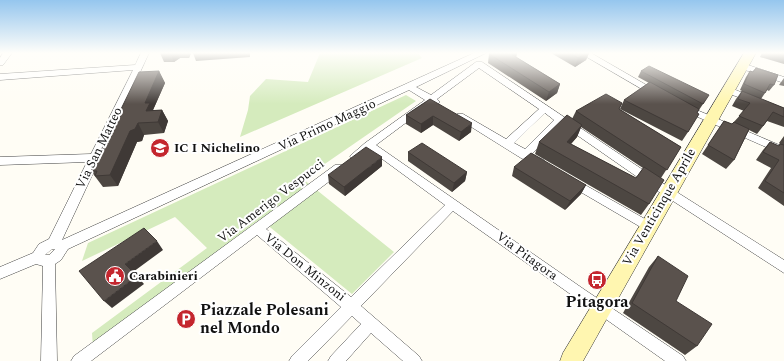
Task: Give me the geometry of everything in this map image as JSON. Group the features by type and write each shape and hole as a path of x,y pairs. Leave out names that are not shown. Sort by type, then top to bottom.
{"street":[{"path":"0,77 99,70"},
{"name":"Via San Matteo","path":"57,245 93,158 137,70"},
{"name":"Via Primo Maggio","path":"57,245 410,87 453,70"},
{"name":"Via Amerigo Vespucci","path":"79,361 258,229 467,70"},
{"path":"495,70 560,120 784,268"},
{"path":"615,70 666,98"},
{"name":"Via Venticinque Aprile","path":"571,361 648,226 740,70"},
{"path":"765,70 784,80"},
{"path":"410,87 552,170"},
{"path":"728,90 761,104"},
{"path":"680,106 784,151"},
{"path":"507,144 544,109"},
{"path":"525,155 560,120"},
{"name":"Via Pitagora","path":"369,145 678,361"},
{"path":"0,161 93,158"},
{"path":"565,177 648,226"},
{"path":"351,306 454,204"},
{"name":"Via Don Minzoni","path":"258,229 351,306 414,361"},
{"path":"0,272 60,252 57,245"},
{"path":"44,258 49,361"},
{"name":"Via Don Minzoni","path":"297,361 351,306"},
{"path":"336,361 371,324"}],"green space":[{"path":"313,70 395,70 240,137 248,110 250,96 266,79 308,82"},
{"path":"406,95 416,101 303,179 394,252 352,294 260,219 93,348 92,333 207,248 175,217 82,261 88,243"}],"building":[{"path":"514,70 537,70 560,84 549,92"},
{"path":"657,70 709,95 703,104 641,71"},
{"path":"755,70 762,70 778,75 774,85 770,84 765,93 744,84 750,71 753,72"},
{"path":"159,71 145,103 150,103 146,111 162,110 158,122 138,123 135,129 130,131 110,175 95,176 97,171 91,171 139,72"},
{"path":"650,82 699,109 697,113 699,114 688,132 624,100"},
{"path":"742,91 784,108 784,117 773,112 763,126 739,116 750,103 738,99"},
{"path":"606,94 622,103 619,109 681,147 667,170 576,111"},
{"path":"430,99 472,123 461,132 433,116 421,124 406,115"},
{"path":"567,115 582,125 567,142 636,178 644,167 664,180 649,204 539,142"},
{"path":"724,121 732,124 734,122 749,129 734,160 708,145"},
{"path":"770,142 779,146 780,144 784,145 784,193 765,181 779,160 763,152"},
{"path":"422,143 467,172 454,183 408,152"},
{"path":"366,147 382,157 344,187 328,175"},
{"path":"531,153 586,185 570,201 514,167"},
{"path":"144,228 157,241 125,264 137,276 104,301 79,271"},
{"path":"658,256 688,276 676,301 712,324 697,346 632,303"}],"place":[{"name":"IC I Nichelino","path":"160,148"},
{"name":"Carabinieri","path":"115,276"},
{"name":"Pitagora","path":"597,280"},
{"name":"Piazzale Polesani nel Mondo","path":"186,319"}]}
